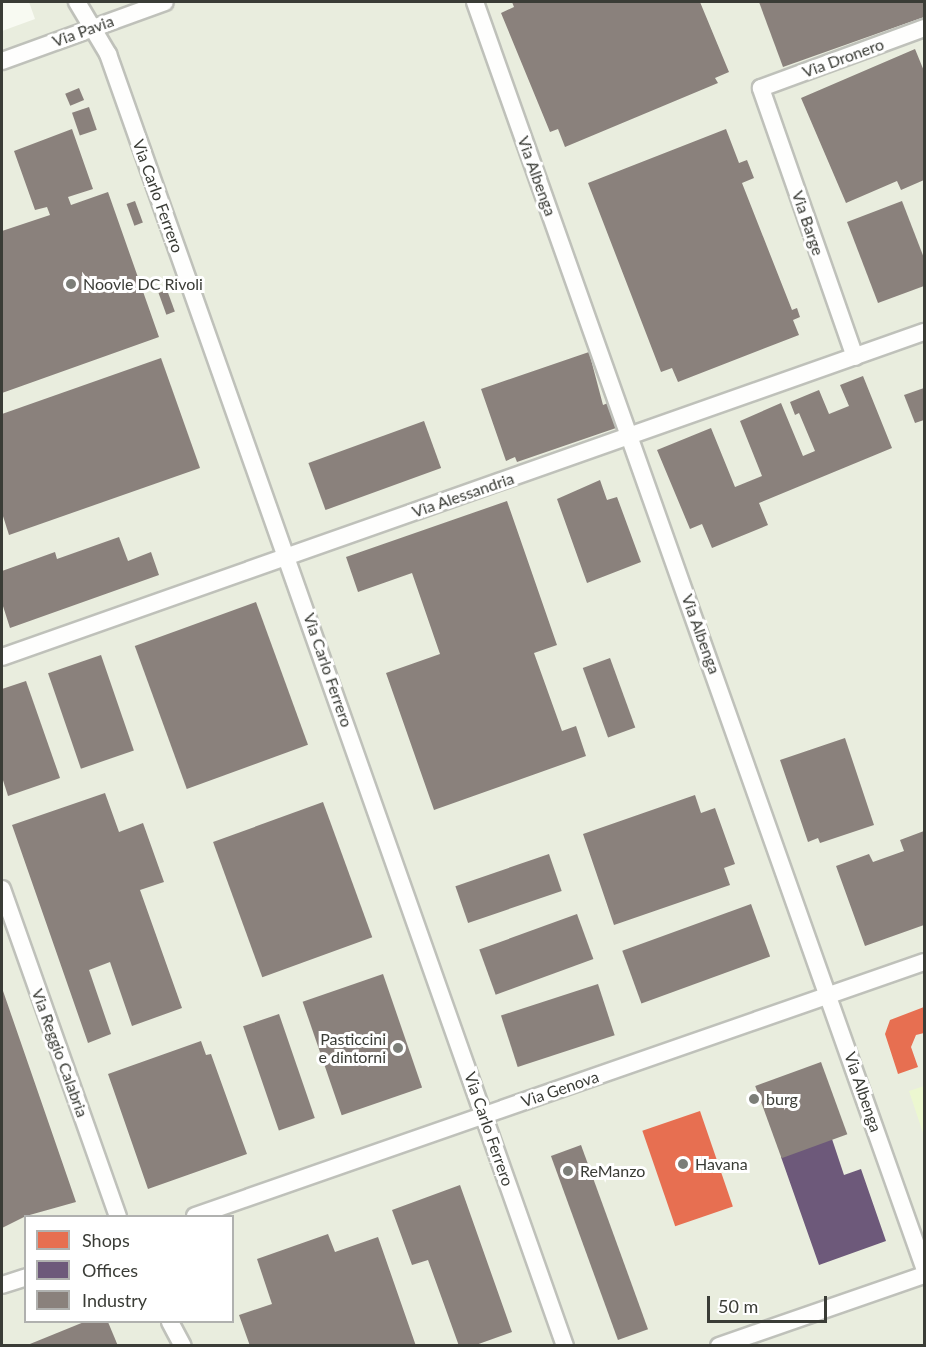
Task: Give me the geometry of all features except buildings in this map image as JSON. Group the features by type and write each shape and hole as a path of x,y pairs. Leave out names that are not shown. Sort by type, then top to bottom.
{"street":[{"name":"Via Carlo Ferrero","path":"77,2 108,54 288,557 565,1346"},
{"name":"Via Pavia","path":"2,61 165,2"},
{"name":"Via Albenga","path":"475,2 924,1267"},
{"name":"Via Dronero","path":"761,88 924,28"},
{"name":"Via Barge","path":"761,88 855,357"},
{"name":"Via Alessandria","path":"2,657 924,332"},
{"name":"Via Reggio Calabria","path":"2,889 118,1215"},
{"name":"Via Genova","path":"198,1215 924,962"},
{"path":"719,1346 924,1275"},
{"path":"2,1286 24,1278"},
{"path":"171,1323 183,1346"}],"shaded area":[{"path":"29,2 924,2 924,1345 2,1345 2,31 35,19"}],"green space":[{"path":"924,1086 924,1136 909,1091"}],"place":[{"name":"Noovle DC Rivoli","path":"71,284"},
{"name":"Pasticcini e dintorni","path":"398,1048"},
{"name":"burg","path":"754,1099"},
{"name":"Havana","path":"683,1164"},
{"name":"ReManzo","path":"568,1171"}]}
